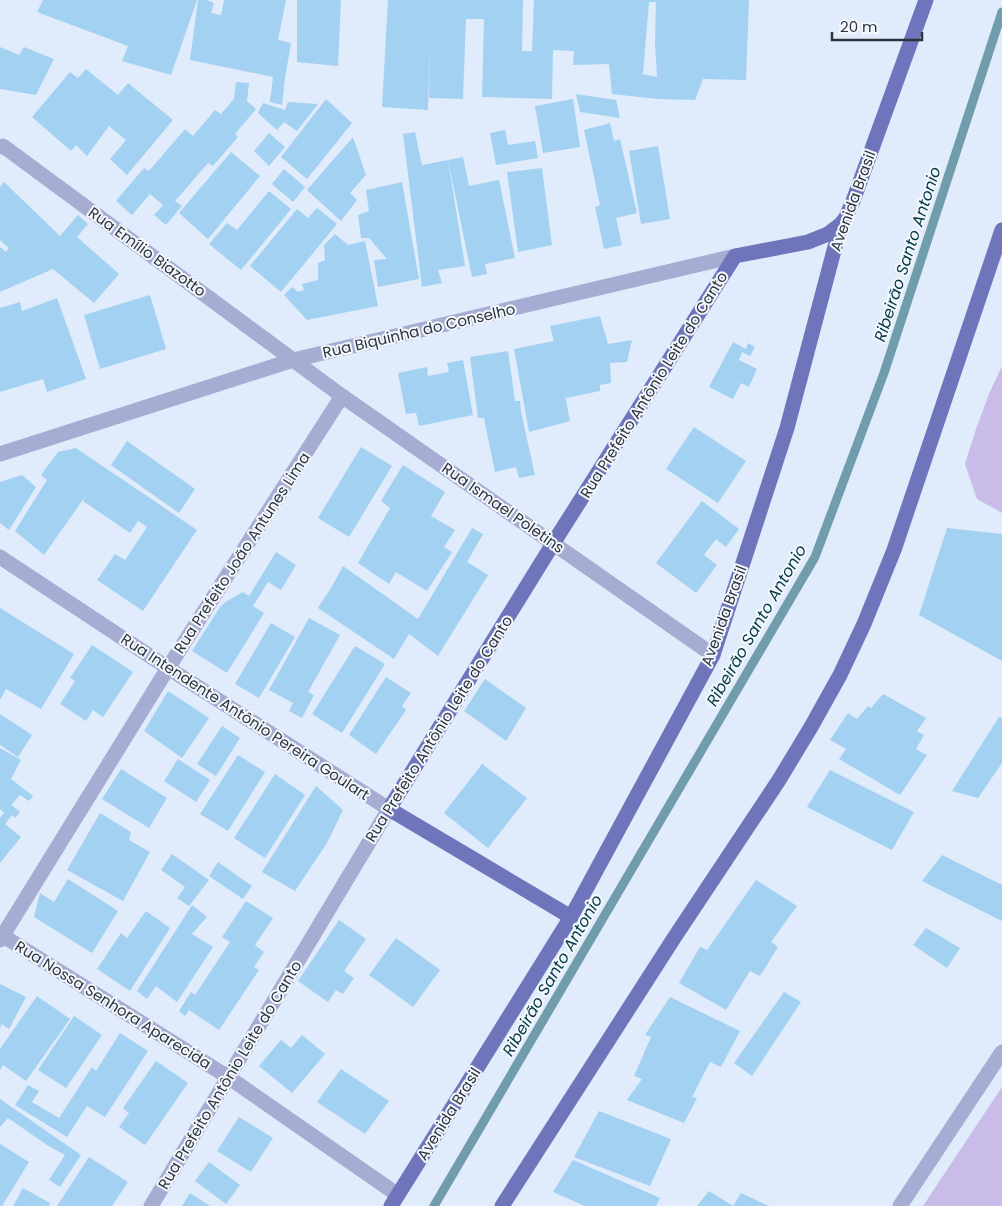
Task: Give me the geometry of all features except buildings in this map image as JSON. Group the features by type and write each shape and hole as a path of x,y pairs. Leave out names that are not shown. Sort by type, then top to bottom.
{"main road":[{"name":"Avenida Brasil","path":"394,1200 571,916 713,655 787,428 841,224 853,200 926,0"},
{"name":"Rua Biquinha do Conselho","path":"735,256 808,242 828,234 841,224"},
{"path":"502,1206 778,780 840,675 864,624 894,550 1002,230"},
{"name":"Rua Prefeito Antônio Leite do Canto","path":"389,809 735,256"},
{"name":"Rua Intendente Antônio Pereira Goulart","path":"389,809 571,916"}],"street":[{"name":"Rua Emílio Biazotto","path":"0,147 3,146 293,360"},
{"name":"Rua Biquinha do Conselho","path":"0,454 293,360 735,256"},
{"name":"Rua Ismael Poletins","path":"293,360 713,655"},
{"name":"Rua Prefeito João Antunes Lima","path":"1,937 168,668 342,396"},
{"name":"Rua Intendente Antônio Pereira Goulart","path":"0,557 168,668 389,809"},
{"name":"Rua Prefeito Antônio Leite do Canto","path":"151,1206 389,809"},
{"name":"Rua Nossa Senhora Aparecida","path":"1,937 228,1077 394,1200"},
{"path":"900,1206 1002,1052"}],"shaded area":[{"path":"1002,366 1002,513 977,499 965,464 989,394"},
{"path":"1002,1087 1002,1206 923,1206"}],"waterway":[{"name":"Ribeirão Santo Antonio","path":"434,1206 815,557 884,373 1002,12"}]}
